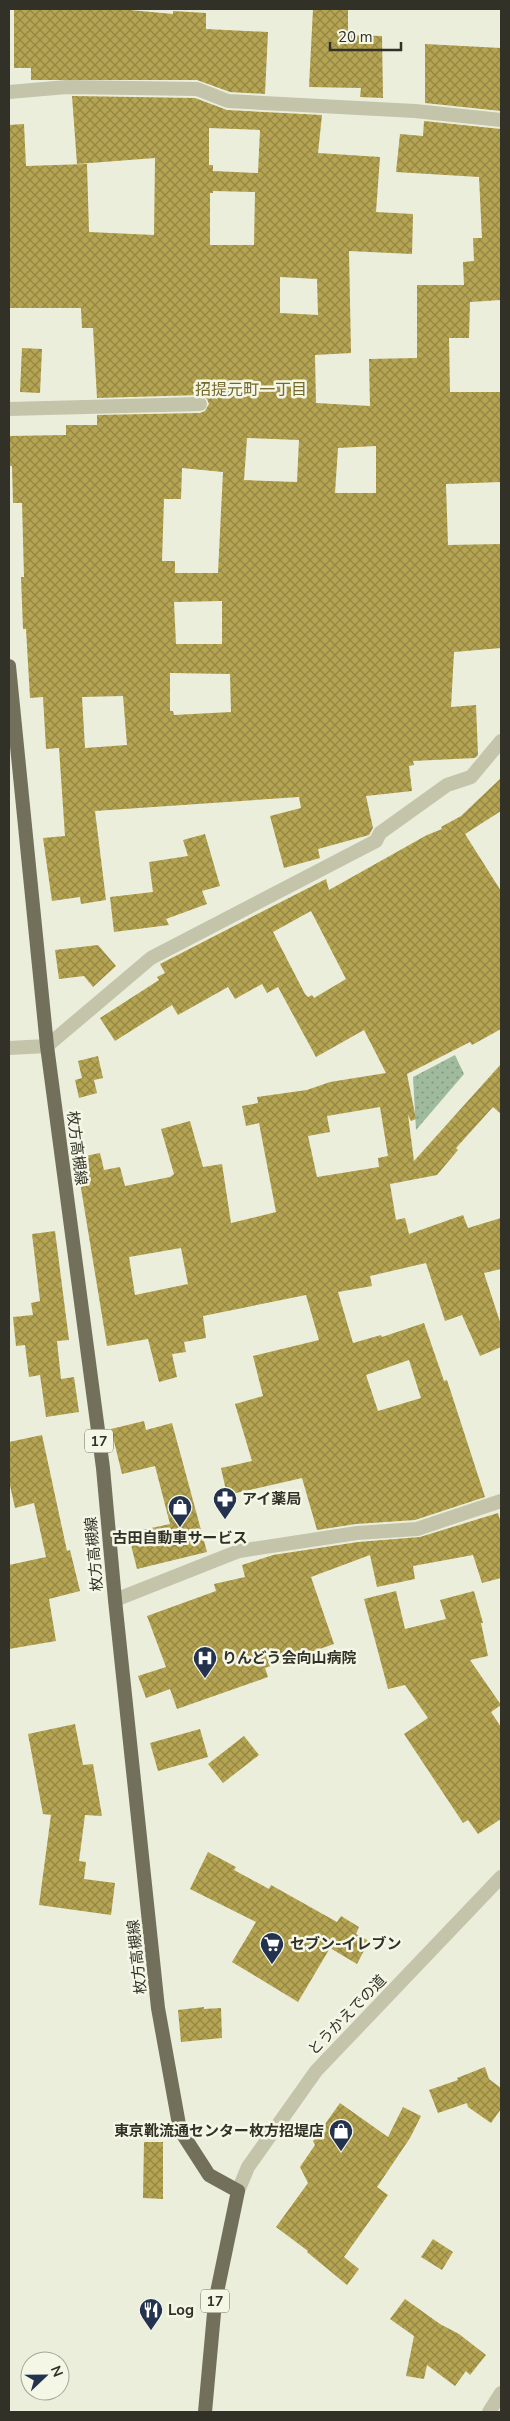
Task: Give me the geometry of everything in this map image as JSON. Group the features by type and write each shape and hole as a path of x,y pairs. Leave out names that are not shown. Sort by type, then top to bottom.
{"main road":[{"name":"枚方高槻線","path":"9,666 47,1046 103,1468 114,1600 158,2008 180,2130 210,2174 238,2192"},
{"name":"17","path":"204,2412 215,2302 238,2192"}],"street":[{"path":"9,92 67,87 196,90 228,100 415,112 501,120"},
{"path":"9,409 200,404"},
{"path":"9,1048 47,1046 151,958 376,841 380,833 447,785 471,777 501,741"},
{"path":"114,1600 239,1551 357,1532 417,1529 501,1501"},
{"name":"とうかえでの道","path":"238,2192 248,2166 316,2072 501,1877"},
{"path":"489,2412 501,2393"}],"green space":[{"path":"455,1055 464,1074 416,1130 413,1077"}],"building":[{"path":"14,9 119,9 173,14 173,11 206,13 206,29 268,32 265,94 230,92 197,80 31,80 31,68 14,68"},
{"path":"313,9 348,9 348,35 382,36 383,98 360,97 361,88 309,87"},
{"path":"425,44 501,48 501,111 425,103"},
{"path":"72,96 195,98 227,110 322,115 318,153 380,157 376,212 413,214 412,254 349,251 351,353 315,355 316,403 370,406 369,359 417,358 417,285 464,285 463,262 474,261 473,238 482,238 479,177 396,172 400,134 423,136 424,121 501,129 501,300 470,302 469,338 449,338 450,392 501,392 501,482 446,484 448,545 501,544 501,648 454,652 451,707 476,705 478,755 475,758 413,761 414,765 409,766 412,791 366,796 373,828 369,835 318,849 320,858 284,868 270,816 301,808 299,797 95,811 106,900 81,904 80,897 52,901 43,838 65,836 59,748 46,749 43,697 30,698 26,629 23,629 21,577 24,577 22,503 13,503 12,466 9,466 9,436 66,435 66,425 97,425 97,415 200,413 205,411 209,404 207,399 200,395 97,398 93,328 82,328 81,308 9,308 9,125 24,124 26,166 87,164 89,232 154,235 155,158 77,164","holes":["209,128 260,130 258,173 213,171 213,165 209,165","213,191 255,192 254,245 210,245 210,193 213,193","280,277 317,279 318,315 280,313","247,438 299,440 297,482 244,480","376,446 376,493 335,493 338,448","182,468 223,472 218,573 175,573 175,561 162,561 164,499 181,499","222,601 222,644 176,644 174,602","170,673 230,674 231,712 174,715 173,711 170,711","123,696 127,745 85,748 82,697"]},
{"path":"22,348 42,349 40,393 20,392"},
{"path":"501,778 501,811 465,834 501,891 501,1029 472,1045 470,1042 407,1074 416,1119 411,1121 408,1115 414,1161 501,1064 501,1114 493,1107 456,1148 458,1150 437,1175 390,1184 396,1220 405,1218 409,1234 463,1215 468,1228 501,1218 501,1269 484,1273 501,1325 501,1347 480,1356 462,1315 445,1321 426,1263 370,1276 372,1286 338,1292 353,1343 381,1335 382,1337 424,1323 444,1381 447,1380 485,1497 415,1520 356,1524 317,1530 302,1478 227,1495 221,1468 252,1461 235,1404 263,1396 253,1356 319,1340 306,1295 203,1316 206,1338 184,1342 186,1352 172,1354 177,1377 159,1382 148,1339 107,1346 76,1158 100,1153 104,1170 120,1167 125,1186 170,1177 174,1174 161,1129 190,1121 203,1167 222,1164 231,1223 276,1212 259,1123 246,1126 242,1106 258,1103 257,1097 307,1090 330,1082 386,1073 364,1030 316,1057 278,987 267,993 262,984 235,999 228,987 178,1015 172,1005 115,1041 100,1018 159,980 157,977 165,973 160,964 326,879 329,890 427,835 442,829 441,827 461,816","holes":["311,911 346,979 314,998 312,995 308,997 273,932","380,1107 388,1156 378,1158 379,1167 317,1177 308,1136 330,1132 327,1116","181,1248 188,1284 135,1295 129,1257","409,1360 421,1398 378,1411 366,1375"]},
{"path":"205,834 220,886 202,891 207,904 166,919 169,925 114,932 110,897 153,892 149,862 188,856 183,840"},
{"path":"98,945 116,966 93,987 84,976 59,979 55,950"},
{"path":"98,1056 103,1078 94,1080 97,1093 79,1098 75,1080 82,1078 78,1061"},
{"path":"55,1231 69,1340 57,1341 61,1379 74,1377 79,1412 46,1417 40,1375 29,1377 25,1345 16,1346 13,1317 33,1315 31,1303 40,1301 32,1234"},
{"path":"144,1421 146,1430 172,1423 207,1552 137,1569 128,1533 170,1524 155,1466 122,1474 111,1429"},
{"path":"42,1435 67,1551 70,1550 80,1591 49,1599 56,1641 9,1649 9,1565 46,1557 34,1503 15,1508 9,1481 9,1442"},
{"path":"498,1513 501,1523 501,1578 482,1583 473,1555 413,1566 415,1579 377,1587 370,1555 311,1577 334,1644 265,1668 268,1677 177,1709 170,1689 146,1698 138,1676 166,1667 147,1616 216,1591 214,1584 245,1577 242,1565 273,1555 358,1542 420,1537"},
{"path":"396,1591 405,1629 446,1619 440,1600 474,1591 483,1623 481,1623 488,1656 470,1660 501,1705 491,1712 501,1727 501,1819 478,1834 468,1820 463,1823 404,1734 428,1718 405,1685 388,1689 364,1599"},
{"path":"75,1724 83,1765 93,1764 102,1816 85,1815 79,1861 86,1862 84,1879 115,1883 111,1915 39,1905 51,1815 43,1814 28,1734"},
{"path":"200,1729 208,1757 158,1771 150,1743"},
{"path":"244,1736 259,1755 223,1783 208,1764"},
{"path":"208,1852 236,1867 234,1870 269,1889 271,1885 337,1922 341,1916 359,1927 356,1934 369,1941 357,1964 330,1948 298,2002 232,1962 256,1922 190,1889"},
{"path":"204,2007 204,2009 221,2008 222,2038 181,2042 178,2010"},
{"path":"485,2067 489,2079 501,2088 501,2109 491,2123 468,2107 467,2103 438,2113 429,2090 458,2080 457,2078"},
{"path":"340,2103 388,2137 403,2107 421,2116 410,2138 377,2187 388,2195 344,2257 359,2269 347,2285 308,2251 276,2227 308,2183 300,2167 315,2145 313,2141"},
{"path":"144,2142 163,2142 163,2199 143,2198"},
{"path":"433,2239 453,2252 442,2270 421,2257"},
{"path":"405,2299 440,2324 459,2334 486,2355 470,2375 466,2371 455,2386 427,2365 424,2379 406,2376 414,2336 390,2319"}],"place":[{"name":"アイ薬局","path":"225,1520"},
{"name":"古田自動車サービス","path":"180,1528"},
{"name":"りんどう会向山病院","path":"205,1679"},
{"name":"セブン-イレブン","path":"272,1965"},
{"name":"東京靴流通センター枚方招堤店","path":"341,2152"},
{"name":"Log","path":"151,2331"}],"district":[{"name":"招提元町一丁目","path":"251,390"}]}
